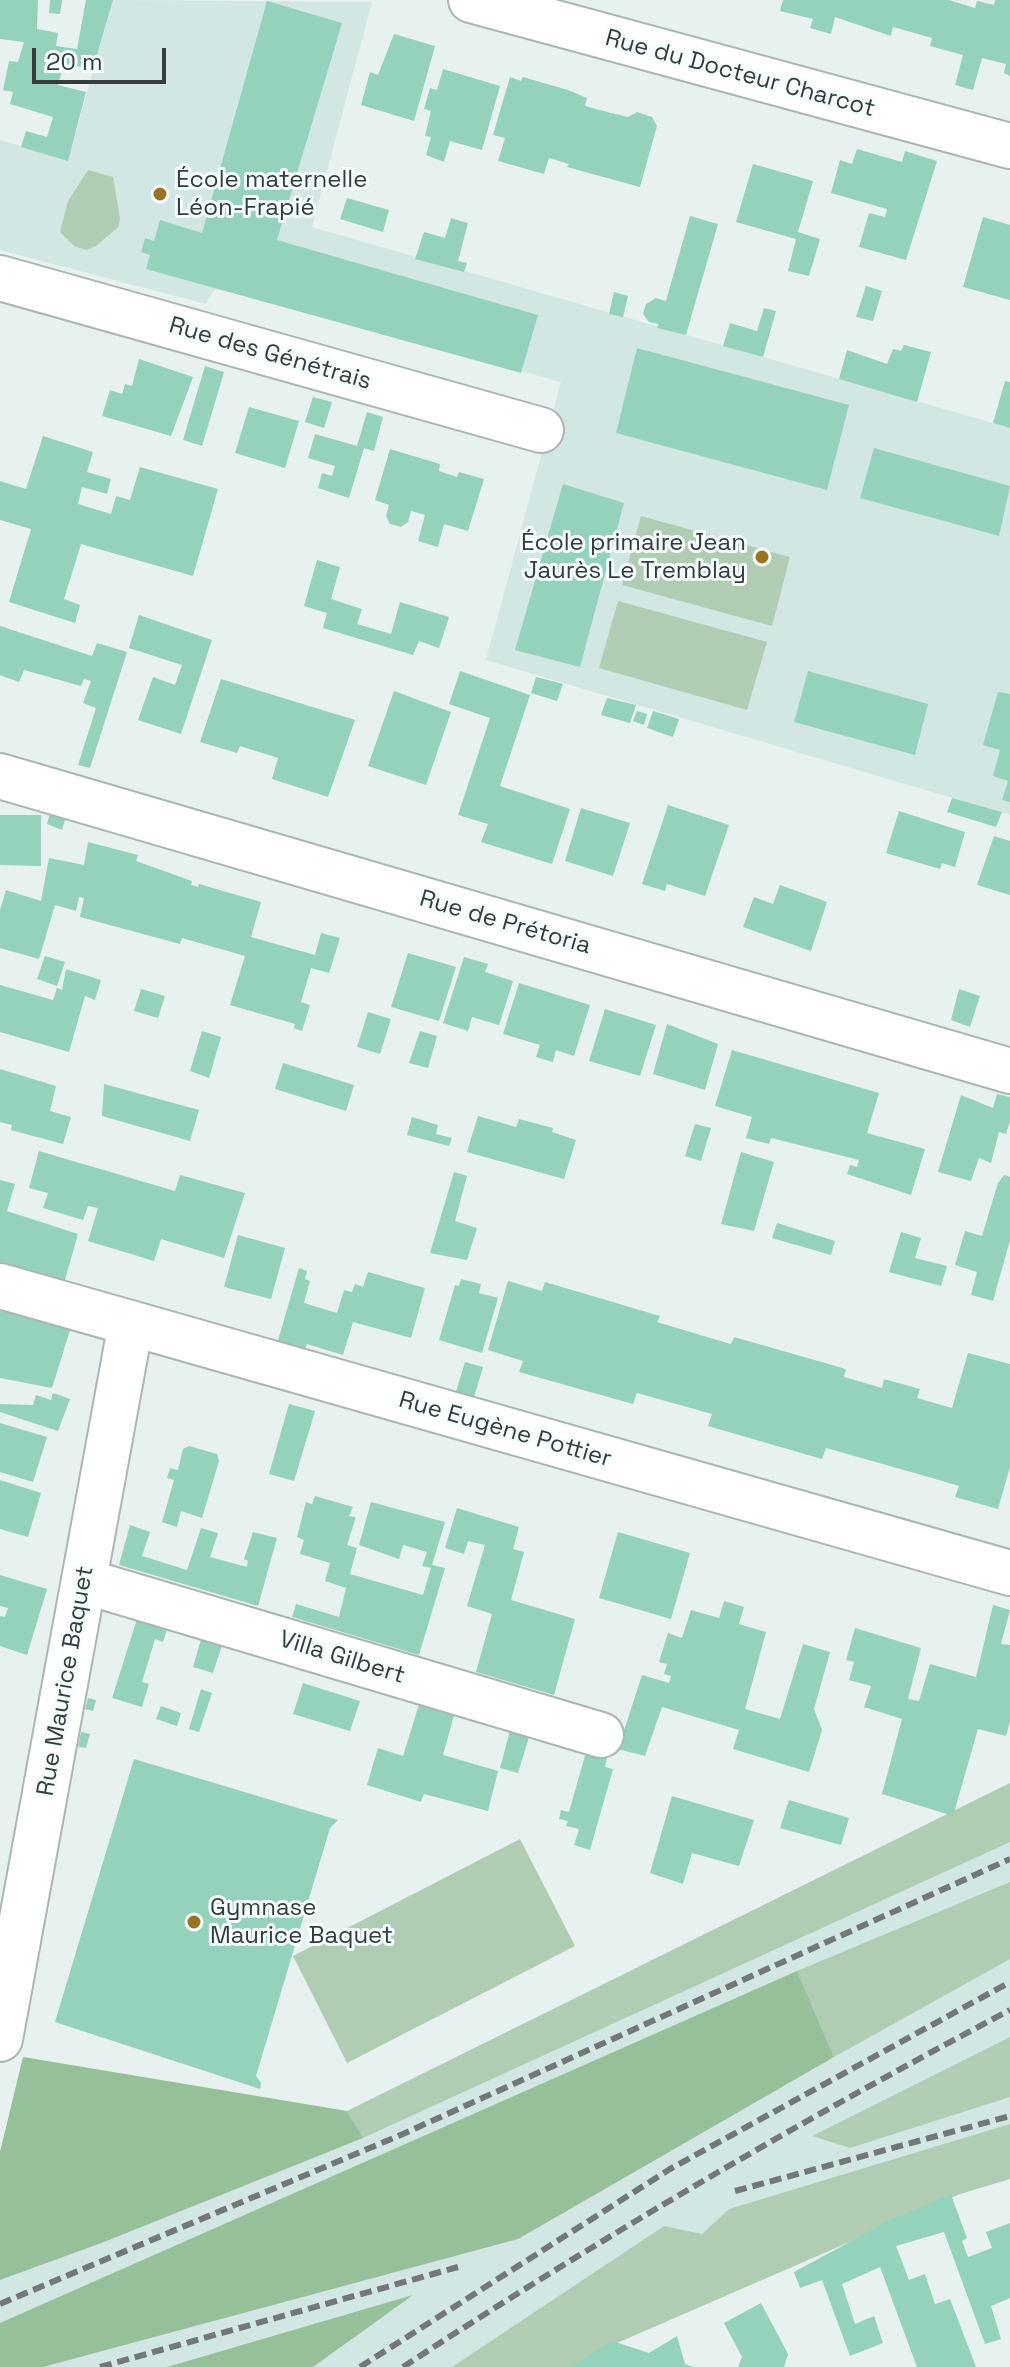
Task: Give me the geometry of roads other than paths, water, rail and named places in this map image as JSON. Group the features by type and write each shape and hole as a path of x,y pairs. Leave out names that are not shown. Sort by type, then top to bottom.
{"street":[{"name":"Rue du Docteur Charcot","path":"471,0 1010,146"},
{"name":"Rue des Génétrais","path":"0,278 541,430"},
{"name":"Rue de Prétoria","path":"0,776 1010,1071"},
{"name":"Rue Eugène Pottier","path":"0,1286 1010,1573"},
{"name":"Rue Maurice Baquet","path":"0,2039 131,1323"},
{"name":"Villa Gilbert","path":"84,1581 601,1735"}],"railway":[{"path":"0,2304 403,2134 1010,1859"},
{"path":"360,2367 670,2169 1010,1982"},
{"path":"403,2367 702,2181 1010,2010"},
{"path":"735,2191 1010,2116"},
{"path":"100,2367 458,2267"}],"place":[{"name":"École maternelle Léon-Frapié","path":"160,194"},
{"name":"École primaire Jean Jaurès Le Tremblay","path":"762,557"},
{"name":"Gymnase Maurice Baquet","path":"194,1922"}]}
